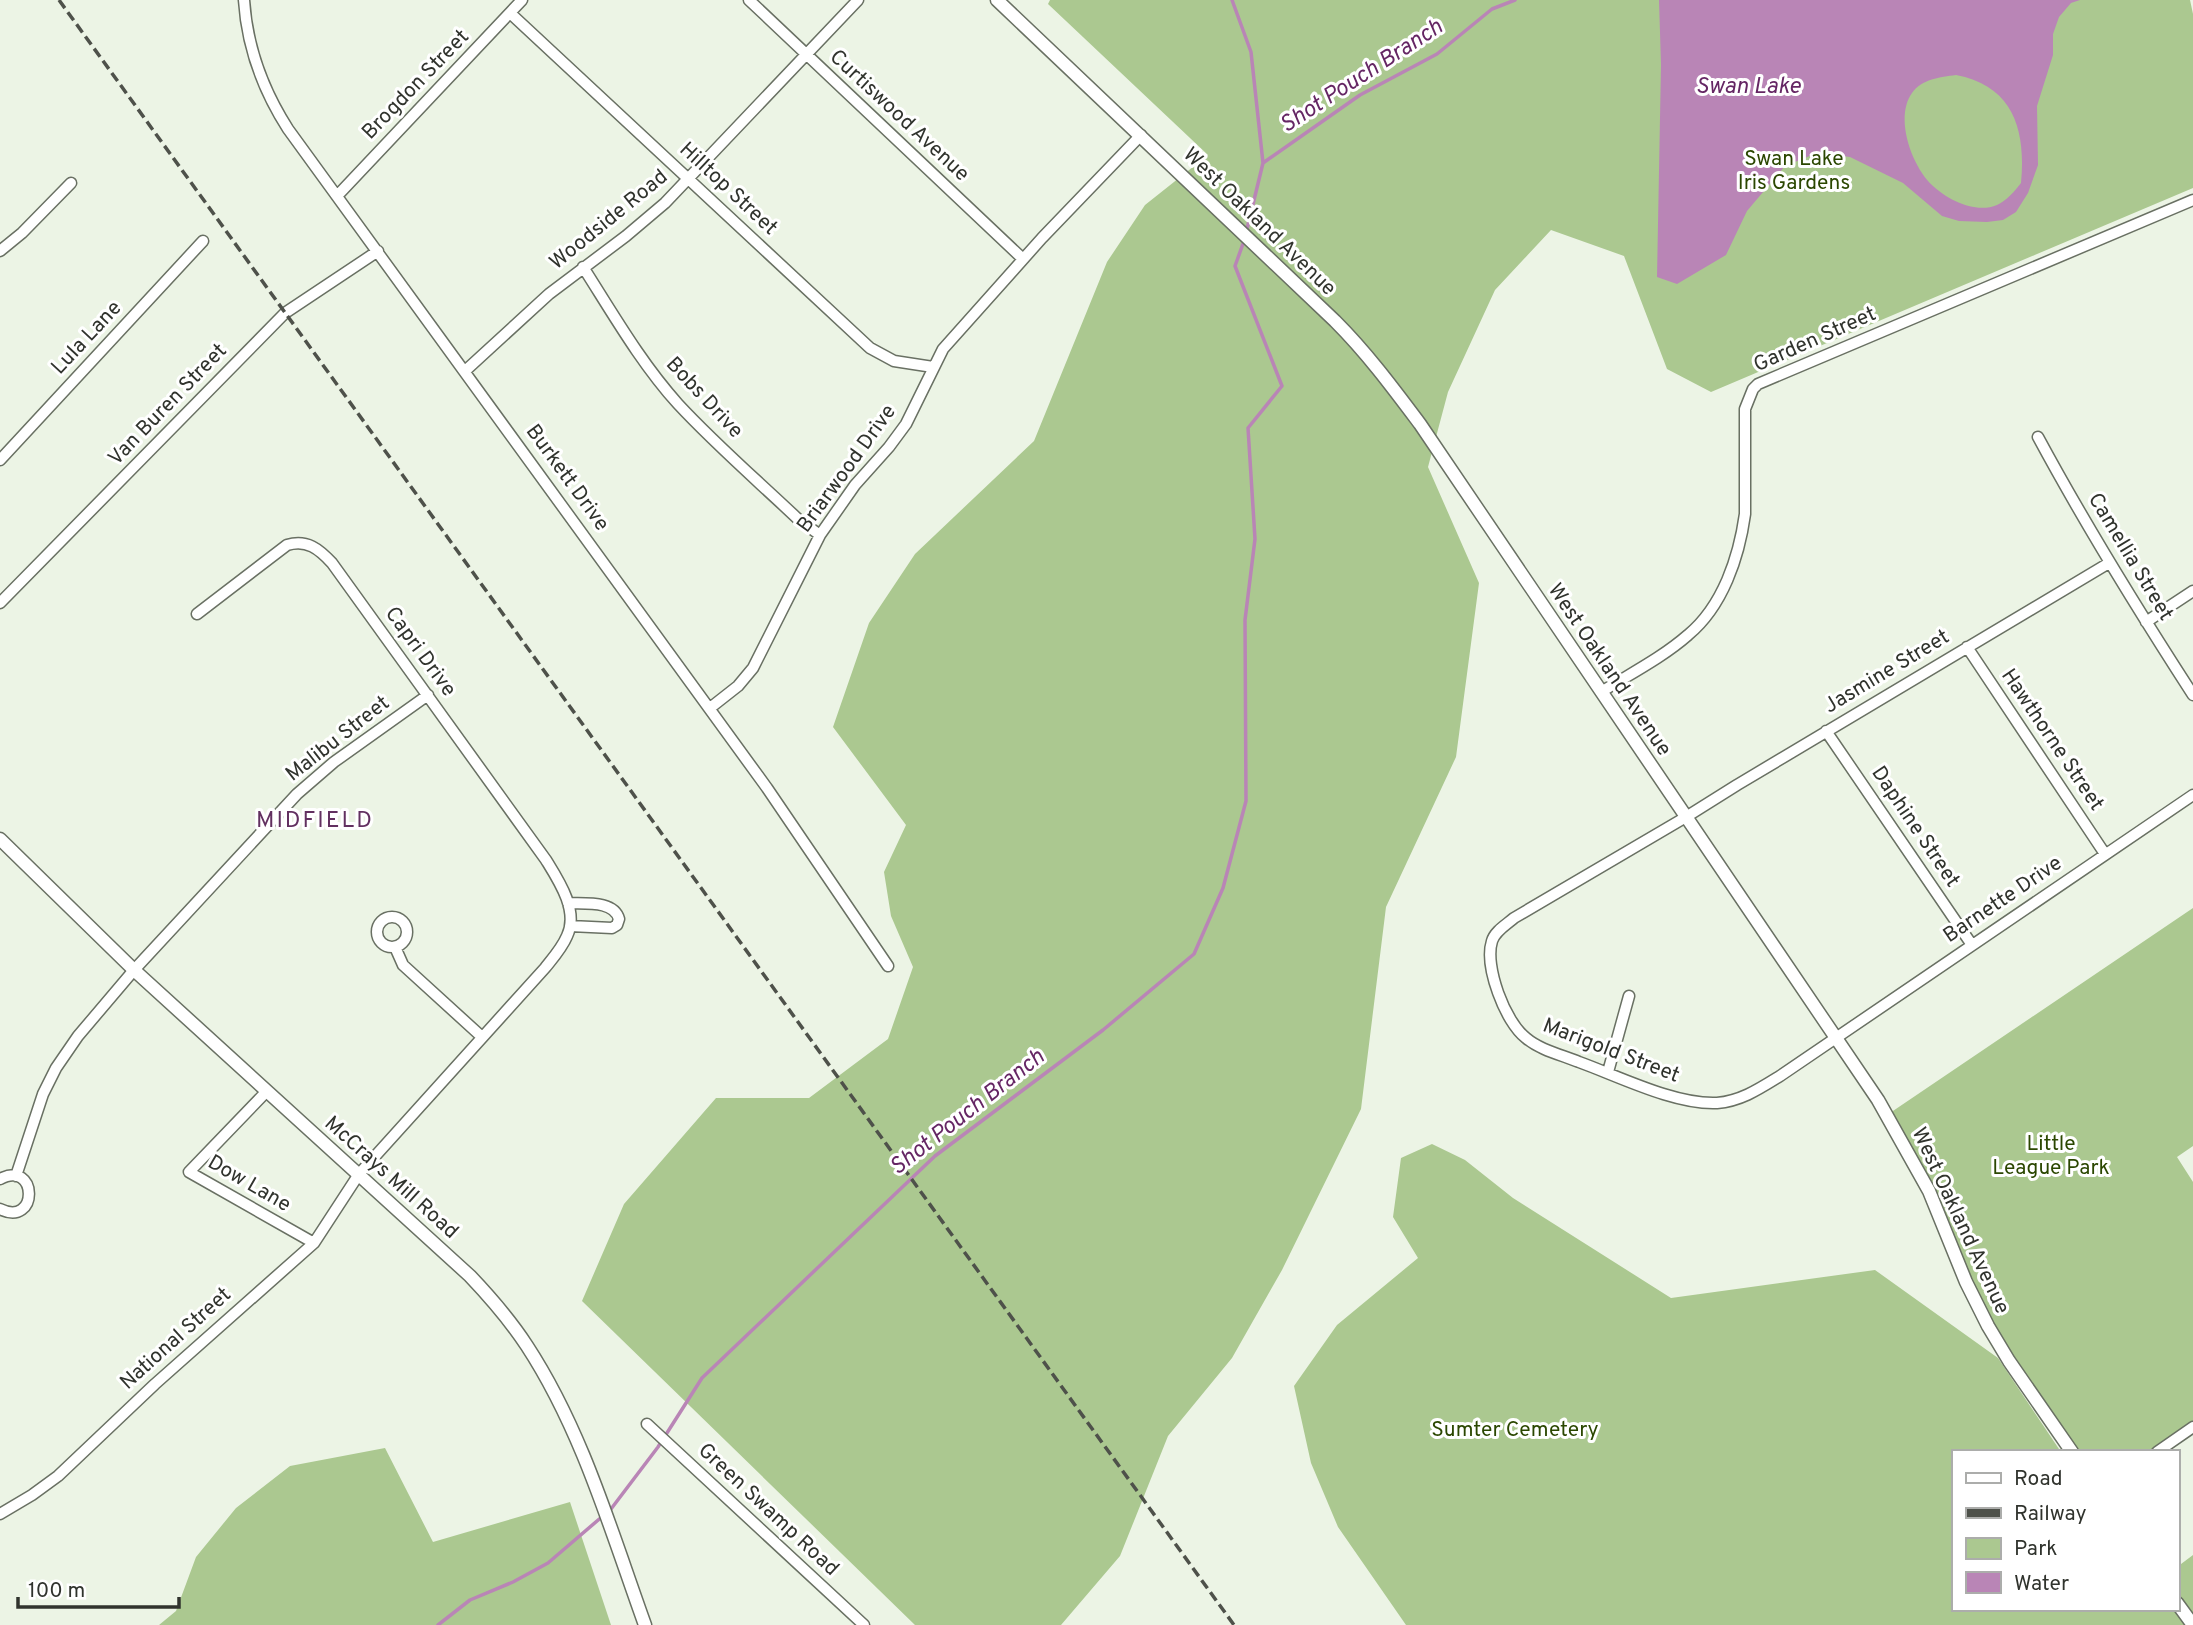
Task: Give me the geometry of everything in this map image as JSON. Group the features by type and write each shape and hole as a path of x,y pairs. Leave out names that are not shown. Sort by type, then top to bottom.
{"street":[{"name":"Burkett Drive","path":"244,0 254,57 268,92 289,129 710,708 888,966"},
{"name":"Brogdon Street","path":"337,196 522,0"},
{"name":"Curtiswood Avenue","path":"749,0 1023,259"},
{"name":"Woodside Road","path":"465,371 542,299 626,236 665,202 858,0"},
{"name":"West Oakland Avenue","path":"997,0 1354,340 1393,387 1878,1100 1929,1191 1966,1282 1988,1326 2071,1450"},
{"name":"Hilltop Street","path":"510,13 870,348 894,361 933,367"},
{"name":"Briarwood Drive","path":"710,708 738,686 754,667 820,535 855,485 899,434 914,411 943,349 1023,259 1141,135"},
{"path":"0,251 71,183"},
{"name":"Garden Street","path":"1601,692 1688,636 1703,621 1717,600 1736,557 1743,530 1745,409 1753,389 1758,384 2193,200"},
{"name":"Lula Lane","path":"0,460 203,241"},
{"name":"Van Buren Street","path":"0,603 285,313 378,251"},
{"name":"Bobs Drive","path":"583,267 634,346 678,404 799,520 820,535"},
{"name":"Camellia Street","path":"2038,437 2109,563 2193,695"},
{"name":"Capri Drive","path":"197,614 278,551 296,542 305,543 323,553 546,860 565,894 570,926"},
{"name":"Jasmine Street","path":"1686,817 2109,563"},
{"path":"2146,622 2193,592"},
{"name":"Hawthorne Street","path":"1967,647 2105,854"},
{"name":"Malibu Street","path":"16,1176 43,1094 56,1068 78,1036 134,970 297,794 334,762 428,695"},
{"name":"Daphine Street","path":"1826,731 1972,945"},
{"name":"Barnette Drive","path":"1835,1038 2193,794"},
{"name":"Marigold Street","path":"1686,817 1514,918 1495,934 1492,943 1492,970 1505,1012 1514,1028 1535,1044 1608,1072 1676,1098 1707,1102 1735,1100 1759,1090 1835,1038"},
{"name":"McCrays Mill Road","path":"0,839 134,970 470,1276 506,1317 526,1345 563,1410 645,1625"},
{"path":"359,1174 545,968 564,943 570,926 612,928 617,925 619,919 615,910 568,903"},
{"path":"395,947 403,965 482,1037"},
{"path":"1608,1072 1629,996"},
{"name":"Dow Lane","path":"267,1091 189,1172 314,1243"},
{"name":"National Street","path":"0,1514 58,1476 155,1384 314,1243 359,1174"},
{"path":"0,1179 16,1176 23,1180 30,1194 27,1204 15,1212 9,1213 0,1209"},
{"name":"Green Swamp Road","path":"647,1424 864,1625"},
{"path":"2160,1450 2193,1427"},
{"path":"2179,1606 2193,1625"}],"green space":[{"name":"Swan Lake Iris Gardens","path":"1050,0 2190,0 2193,14 2193,188 1711,392 1667,369 1624,256 1551,230 1495,290 1448,392 1428,467 1479,583 1456,757 1386,907 1361,1109 1282,1270 1232,1358 1168,1436 1120,1556 1061,1625 915,1625 582,1301 624,1204 716,1098 809,1098 888,1039 913,967 891,916 884,872 906,825 833,727 869,623 915,554 1034,441 1107,262 1145,205 1208,155 1048,4"},
{"name":"Little League Park","path":"2193,908 2193,1146 2177,1157 2193,1182 2193,1427 2160,1450 2071,1450 2009,1361 1887,1115"},
{"name":"Sumter Cemetery","path":"1432,1144 1465,1160 1513,1198 1671,1298 1875,1270 1998,1358 2060,1450 1952,1450 1952,1611 2179,1611 2179,1566 2193,1555 2193,1625 1406,1625 1338,1527 1311,1463 1294,1386 1337,1325 1418,1258 1393,1217 1401,1158"},
{"path":"385,1448 433,1542 570,1502 611,1625 159,1625 176,1611 196,1557 236,1508 290,1466"}],"water":[{"name":"Swan Lake","path":"1659,0 2080,0 2071,3 2059,17 2053,34 2053,55 2037,106 2038,165 2028,193 2016,212 2003,220 1987,222 1959,221 1942,216 1903,183 1850,157 1817,153 1785,166 1747,211 1726,255 1677,284 1657,277 1661,65","holes":["1956,75 1991,89 2003,100 2012,114 2018,129 2022,164 2021,183 2013,192 1997,205 1980,208 1946,196 1925,178 1912,155 1905,128 1907,103 1916,88 1938,78"]}],"waterway":[{"path":"1232,0 1251,52 1263,163 1246,233"},
{"name":"Shot Pouch Branch","path":"1263,163 1360,95 1437,54 1492,9 1515,0"},
{"name":"Shot Pouch Branch","path":"438,1625 470,1600 513,1582 548,1563 611,1509 658,1447 702,1378 935,1156 1103,1030 1194,954 1223,888 1246,801 1245,620 1255,539 1248,428 1282,386 1235,266 1244,241"}],"railway":[{"path":"59,0 1234,1625"}],"district":[{"name":"MIDFIELD","path":"315,821"}]}
